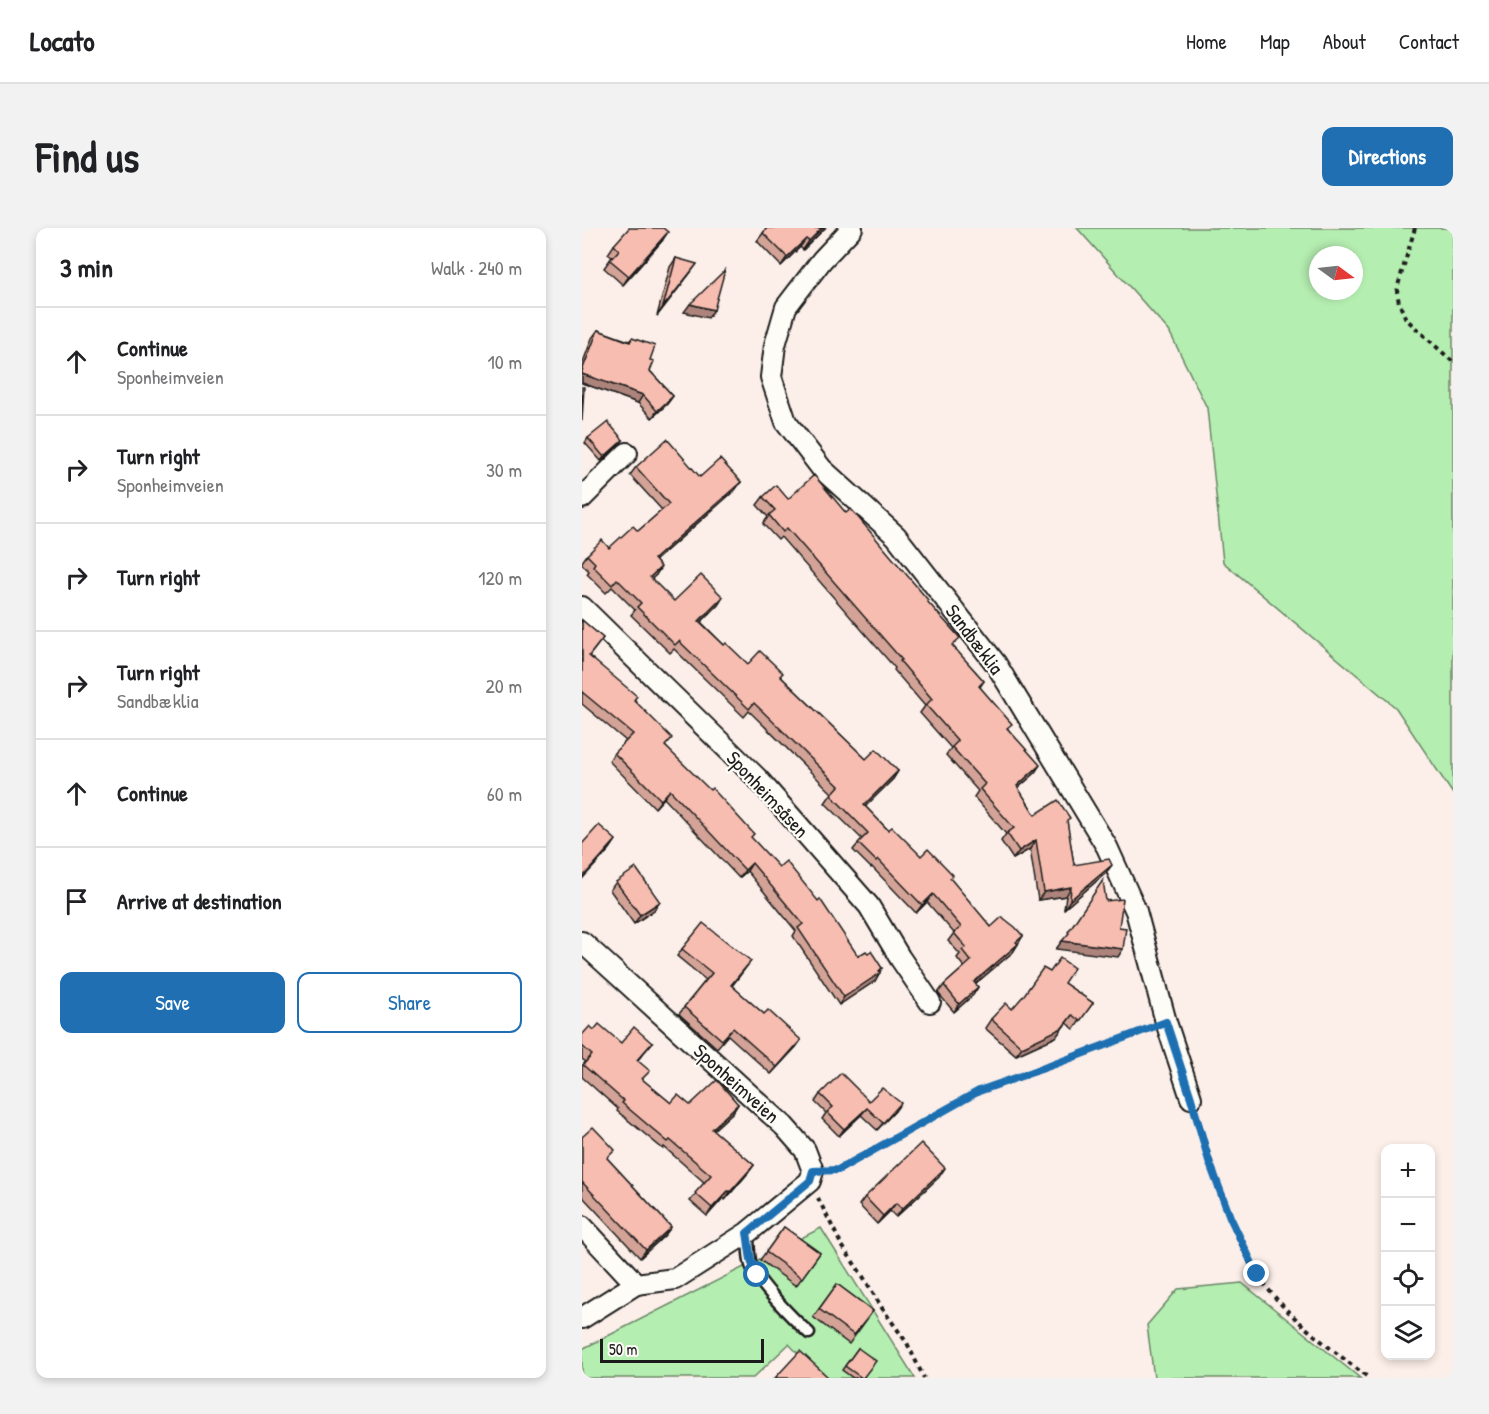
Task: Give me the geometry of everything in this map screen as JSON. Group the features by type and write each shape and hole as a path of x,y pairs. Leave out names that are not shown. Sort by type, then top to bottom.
{"street":[{"name":"Sandbæklia","path":"852,228 822,260 786,307 775,345 771,377 786,422 822,469 896,536 996,664 1107,847 1136,911 1166,1022 1191,1098"},
{"path":"582,498 627,453"},
{"name":"Sponheimsåsen","path":"582,607 756,778 862,898 930,1002"},
{"name":"Sponheimveien","path":"582,942 784,1126 805,1150 811,1176"},
{"path":"582,1318 636,1284 675,1279 747,1233 811,1176"},
{"path":"582,1226 636,1284"}],"lane":[{"path":"747,1233 749,1254 757,1275 796,1322 809,1333"}],"path":[{"path":"1415,228 1399,282 1397,292 1399,303 1406,319 1453,363"},
{"path":"924,1378 908,1343 882,1308 841,1244 811,1176 838,1170 979,1091 1166,1022"},
{"path":"1191,1098 1209,1161 1230,1217 1257,1274 1283,1306 1369,1378"},
{"path":"1358,1370 1359,1378"}],"green space":[{"path":"1077,228 1453,228 1453,794 1396,708 1223,562 1207,408 1169,331"},
{"path":"821,1228 915,1378 821,1378 789,1344 753,1378 582,1378 582,1349"},
{"path":"1242,1283 1360,1378 1154,1378 1147,1325 1178,1289"}],"building":[{"path":"629,228 663,228 668,232 629,276 610,260 619,250 614,245"},
{"path":"767,228 822,228 787,257 763,233"},
{"path":"676,258 697,264 663,307"},
{"path":"725,270 714,310 690,304"},
{"path":"598,330 630,342 632,338 655,346 650,360 654,361 650,371 673,396 657,411 643,395 582,374"},
{"path":"582,387 584,387 582,421"},
{"path":"608,422 623,440 604,457 588,438"},
{"path":"667,439 700,477 720,459 741,482 654,559 661,567 650,577 674,601 701,575 723,597 699,621 748,664 760,651 783,673 780,676 866,759 876,749 898,771 864,805 888,830 892,827 921,856 928,849 953,875 950,878 991,927 1002,917 1023,936 1016,942 1018,944 974,982 978,987 959,1004 944,985 971,961 962,950 966,947 954,933 961,927 933,894 922,905 878,859 876,861 858,843 868,833 831,795 839,786 754,703 749,709 679,641 675,645 637,607 641,603 617,579 612,585 593,566 595,563 587,555 602,540 609,548 633,526 638,531 669,504 636,467"},
{"path":"814,475 846,513 851,509 960,638 952,645 984,681 979,686 1012,724 1007,728 1040,765 1017,786 1035,815 1058,800 1070,818 1067,820 1074,865 1109,859 1112,865 1070,900 1071,887 1044,892 1036,840 1019,851 1007,833 1014,828 980,789 985,784 952,747 958,741 926,705 932,699 900,661 902,660 787,528 783,532 769,515 775,510 763,497 776,485 788,499"},
{"path":"582,620 603,638 589,656 637,696 634,700 672,738 665,746 710,790 712,788 754,834 751,837 779,867 786,861 818,901 820,899 858,956 871,951 882,968 880,973 844,997 798,928 803,924 752,863 745,870 670,790 661,800 614,753 633,734 582,692"},
{"path":"599,825 616,840 582,878 582,844"},
{"path":"636,868 660,902 640,915 616,882"},
{"path":"1103,880 1106,901 1123,899 1119,927 1126,928 1123,949 1062,941 1069,933"},
{"path":"703,923 751,961 731,985 764,1014 768,1010 801,1040 777,1067 733,1028 722,1040 684,1007 712,973 682,949"},
{"path":"1060,958 1074,968 1064,983 1093,1003 1080,1021 1072,1015 1062,1028 1022,1047 991,1019 1006,1003 1012,1009 1043,968 1050,972"},
{"path":"599,1024 621,1043 634,1027 652,1043 637,1060 650,1071 642,1079 671,1103 678,1095 690,1105 717,1080 738,1104 712,1129 754,1165 712,1208 695,1193 711,1175 622,1103 624,1101 583,1065 592,1055 582,1046 582,1035 590,1026 594,1030"},
{"path":"841,1073 869,1101 882,1088 901,1103 883,1123 867,1108 844,1129 827,1112 833,1107 820,1094"},
{"path":"593,1127 615,1150 607,1158 671,1227 646,1250 582,1182 582,1137"},
{"path":"921,1143 945,1168 902,1209 896,1203 883,1216 865,1197"},
{"path":"784,1227 820,1253 802,1278 766,1252"},
{"path":"837,1284 873,1311 854,1335 819,1309"},
{"path":"858,1348 876,1361 863,1378 845,1366"},
{"path":"800,1351 829,1378 775,1378"}],"route":[{"path":"757,1275 749,1254 747,1233 810,1181 813,1171 838,1170 979,1091 1166,1022 1209,1161 1230,1217 1257,1274"}]}
